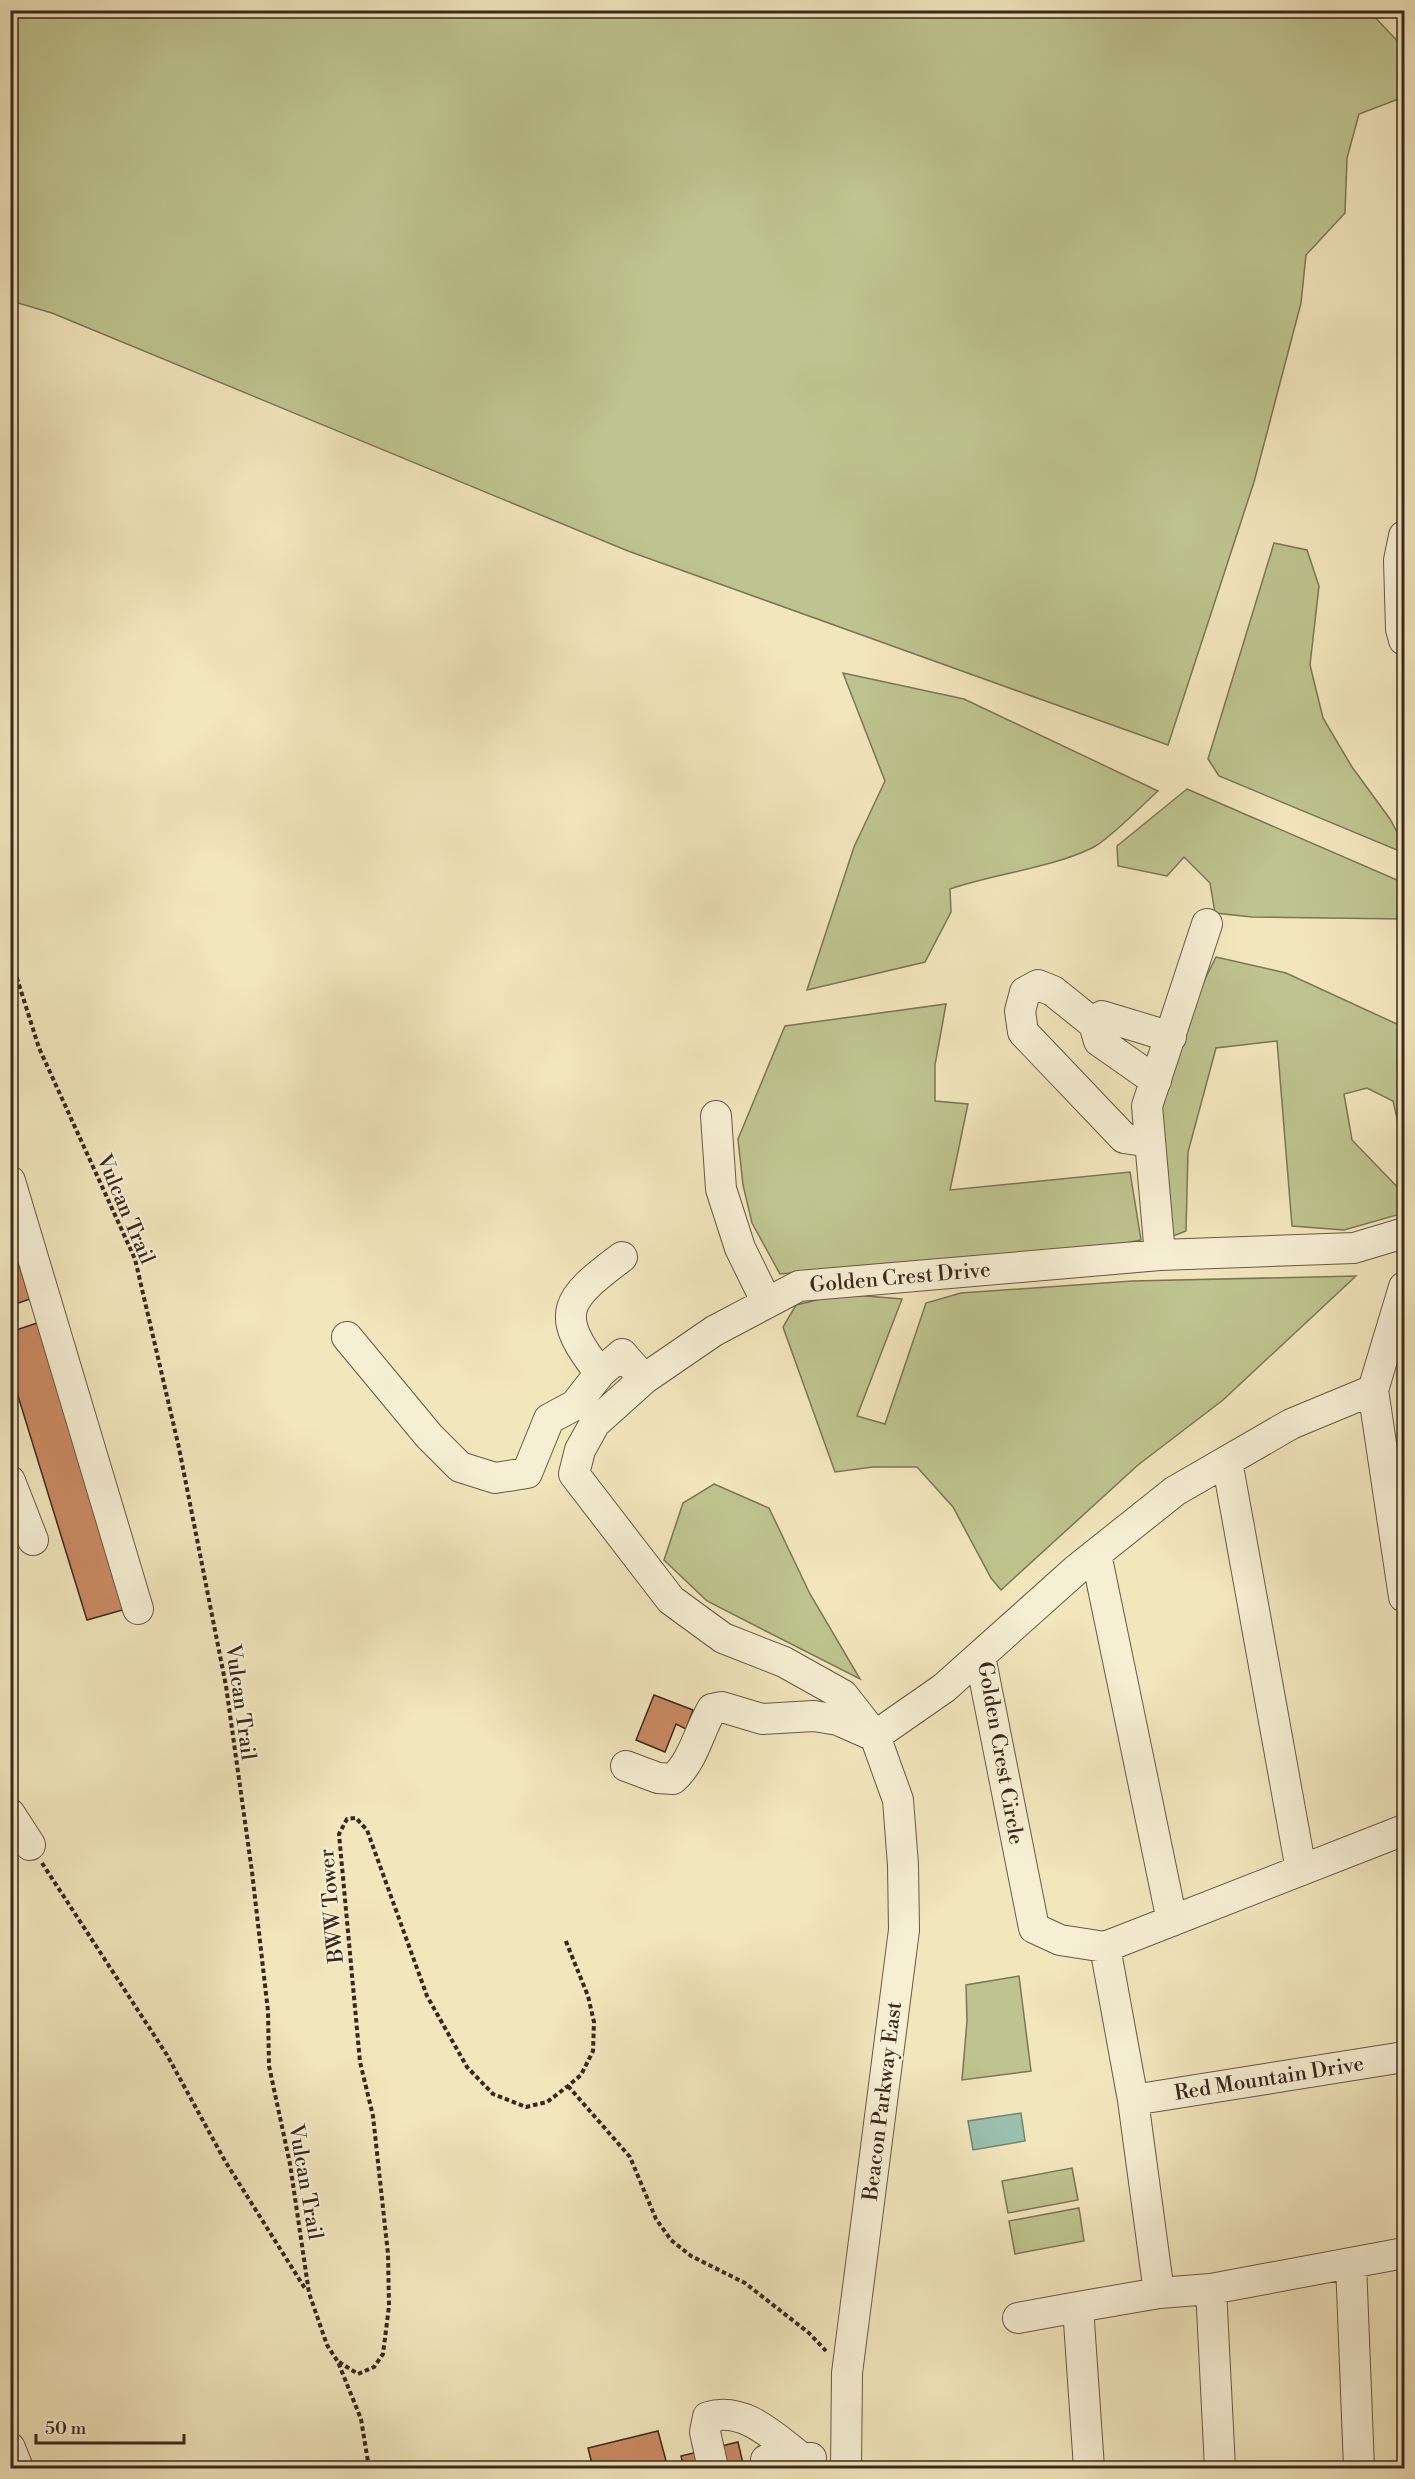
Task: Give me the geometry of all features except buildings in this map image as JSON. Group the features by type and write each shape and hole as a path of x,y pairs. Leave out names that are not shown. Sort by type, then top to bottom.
{"street":[{"path":"1404,536 1400,560 1401,629 1404,640"},
{"path":"1160,1255 1147,1106 1207,924"},
{"path":"1150,1142 1124,1138 1023,1032 1020,1011 1025,992 1038,985 1053,991 1094,1024 1099,1041 1156,1081"},
{"path":"1094,1024 1102,1016 1171,1038"},
{"path":"716,1116 721,1189 740,1248 767,1303"},
{"path":"10,1180 138,1609"},
{"name":"Golden Crest Drive","path":"574,1474 580,1450 595,1423 644,1379 714,1331 799,1286 1160,1255 1354,1248 1404,1233"},
{"path":"600,1373 579,1347 572,1326 570,1309 575,1297 588,1283 622,1257"},
{"path":"1404,1287 1372,1390 1404,1598"},
{"path":"347,1337 429,1436 460,1467 495,1479 527,1473 549,1419 574,1405 600,1373 622,1354 644,1379"},
{"name":"Golden Crest Circle","path":"1105,1947 1060,1940 1034,1928 980,1656 1096,1554 1175,1491 1291,1424 1372,1390"},
{"path":"1227,1461 1301,1870"},
{"name":"Beacon Parkway East","path":"574,1474 671,1600 723,1638 784,1662 843,1695 875,1736 897,1800 903,1865 904,1930 847,2373 845,2462"},
{"path":"10,1481 33,1540"},
{"path":"1096,1554 1172,1921"},
{"path":"626,1766 658,1778 673,1779 684,1770 702,1726 712,1709 722,1707 762,1719 814,1716 838,1720 875,1736 944,1688 980,1656"},
{"path":"10,1814 30,1845"},
{"path":"1159,2293 1133,2100 1105,1947 1404,1830"},
{"name":"Red Mountain Drive","path":"1133,2100 1404,2056"},
{"path":"1018,2318 1159,2293 1211,2289 1404,2253"},
{"path":"1351,2263 1359,2469"},
{"path":"1211,2289 1220,2469"},
{"path":"1078,2307 1089,2469"},
{"path":"713,2469 705,2432 708,2417 721,2414 737,2415 756,2424 803,2459"},
{"path":"756,2424 767,2464 803,2459 845,2462"},
{"path":"10,2448 18,2469"}],"path":[{"name":"Vulcan Trail","path":"10,956 39,1048 135,1259 176,1437 226,1686 252,1872 268,2011 269,2066 290,2164 309,2293 327,2345 338,2362 360,2418 369,2469"},
{"name":"BWW Tower","path":"338,2362 358,2374 374,2367 383,2354 388,2306 387,2242 373,2116 360,2062 339,1834 348,1819 356,1818 367,1830 427,1996 467,2067 493,2094 526,2107 547,2102 568,2086 581,2075 593,2051 594,2022 588,1996 565,1939"},
{"path":"30,1845 167,2055 225,2161 309,2293"},
{"path":"568,2086 630,2157 656,2219 671,2240 691,2256 745,2283 809,2333 847,2373"}],"green space":[{"path":"10,11 1369,11 1404,48 1404,97 1359,114 1347,158 1345,213 1306,255 1301,303 1254,482 1168,745 628,551 52,313 11,301"},
{"path":"1274,543 1307,550 1319,586 1310,665 1323,718 1352,767 1390,819 1404,845 1404,853 1219,776 1208,759"},
{"path":"843,673 964,699 1158,791 1116,830 1092,848 1058,861 950,889 951,912 925,962 807,990 854,847 885,781"},
{"path":"1187,789 1404,883 1404,919 1252,917 1215,913 1210,883 1184,857 1167,876 1118,866 1117,846"},
{"path":"1216,957 1286,973 1399,1025 1404,1024 1404,1149 1393,1101 1367,1088 1344,1094 1352,1140 1404,1194 1397,1215 1344,1230 1292,1226 1277,1041 1216,1048 1188,1152 1186,1231 1168,1238 1159,1119 1183,1023"},
{"path":"946,1004 935,1065 935,1101 968,1104 950,1190 1130,1172 1141,1240 1063,1255 914,1262 780,1274 752,1223 743,1185 738,1139 785,1026"},
{"path":"1356,1276 1223,1400 1138,1465 1001,1590 991,1578 953,1507 917,1467 873,1467 835,1472 783,1327 796,1305 842,1294 902,1299 857,1416 885,1424 926,1303 961,1293 1132,1281"},
{"path":"714,1484 769,1508 810,1594 860,1679 707,1601 664,1560 683,1503"},
{"path":"1019,1976 1031,2071 962,2080 967,2021 966,1985"},
{"path":"1072,2168 1078,2200 1008,2213 1002,2181"},
{"path":"1079,2208 1084,2241 1015,2254 1009,2221"}],"shaded area":[{"path":"1021,2113 1025,2141 973,2150 968,2121"}]}
